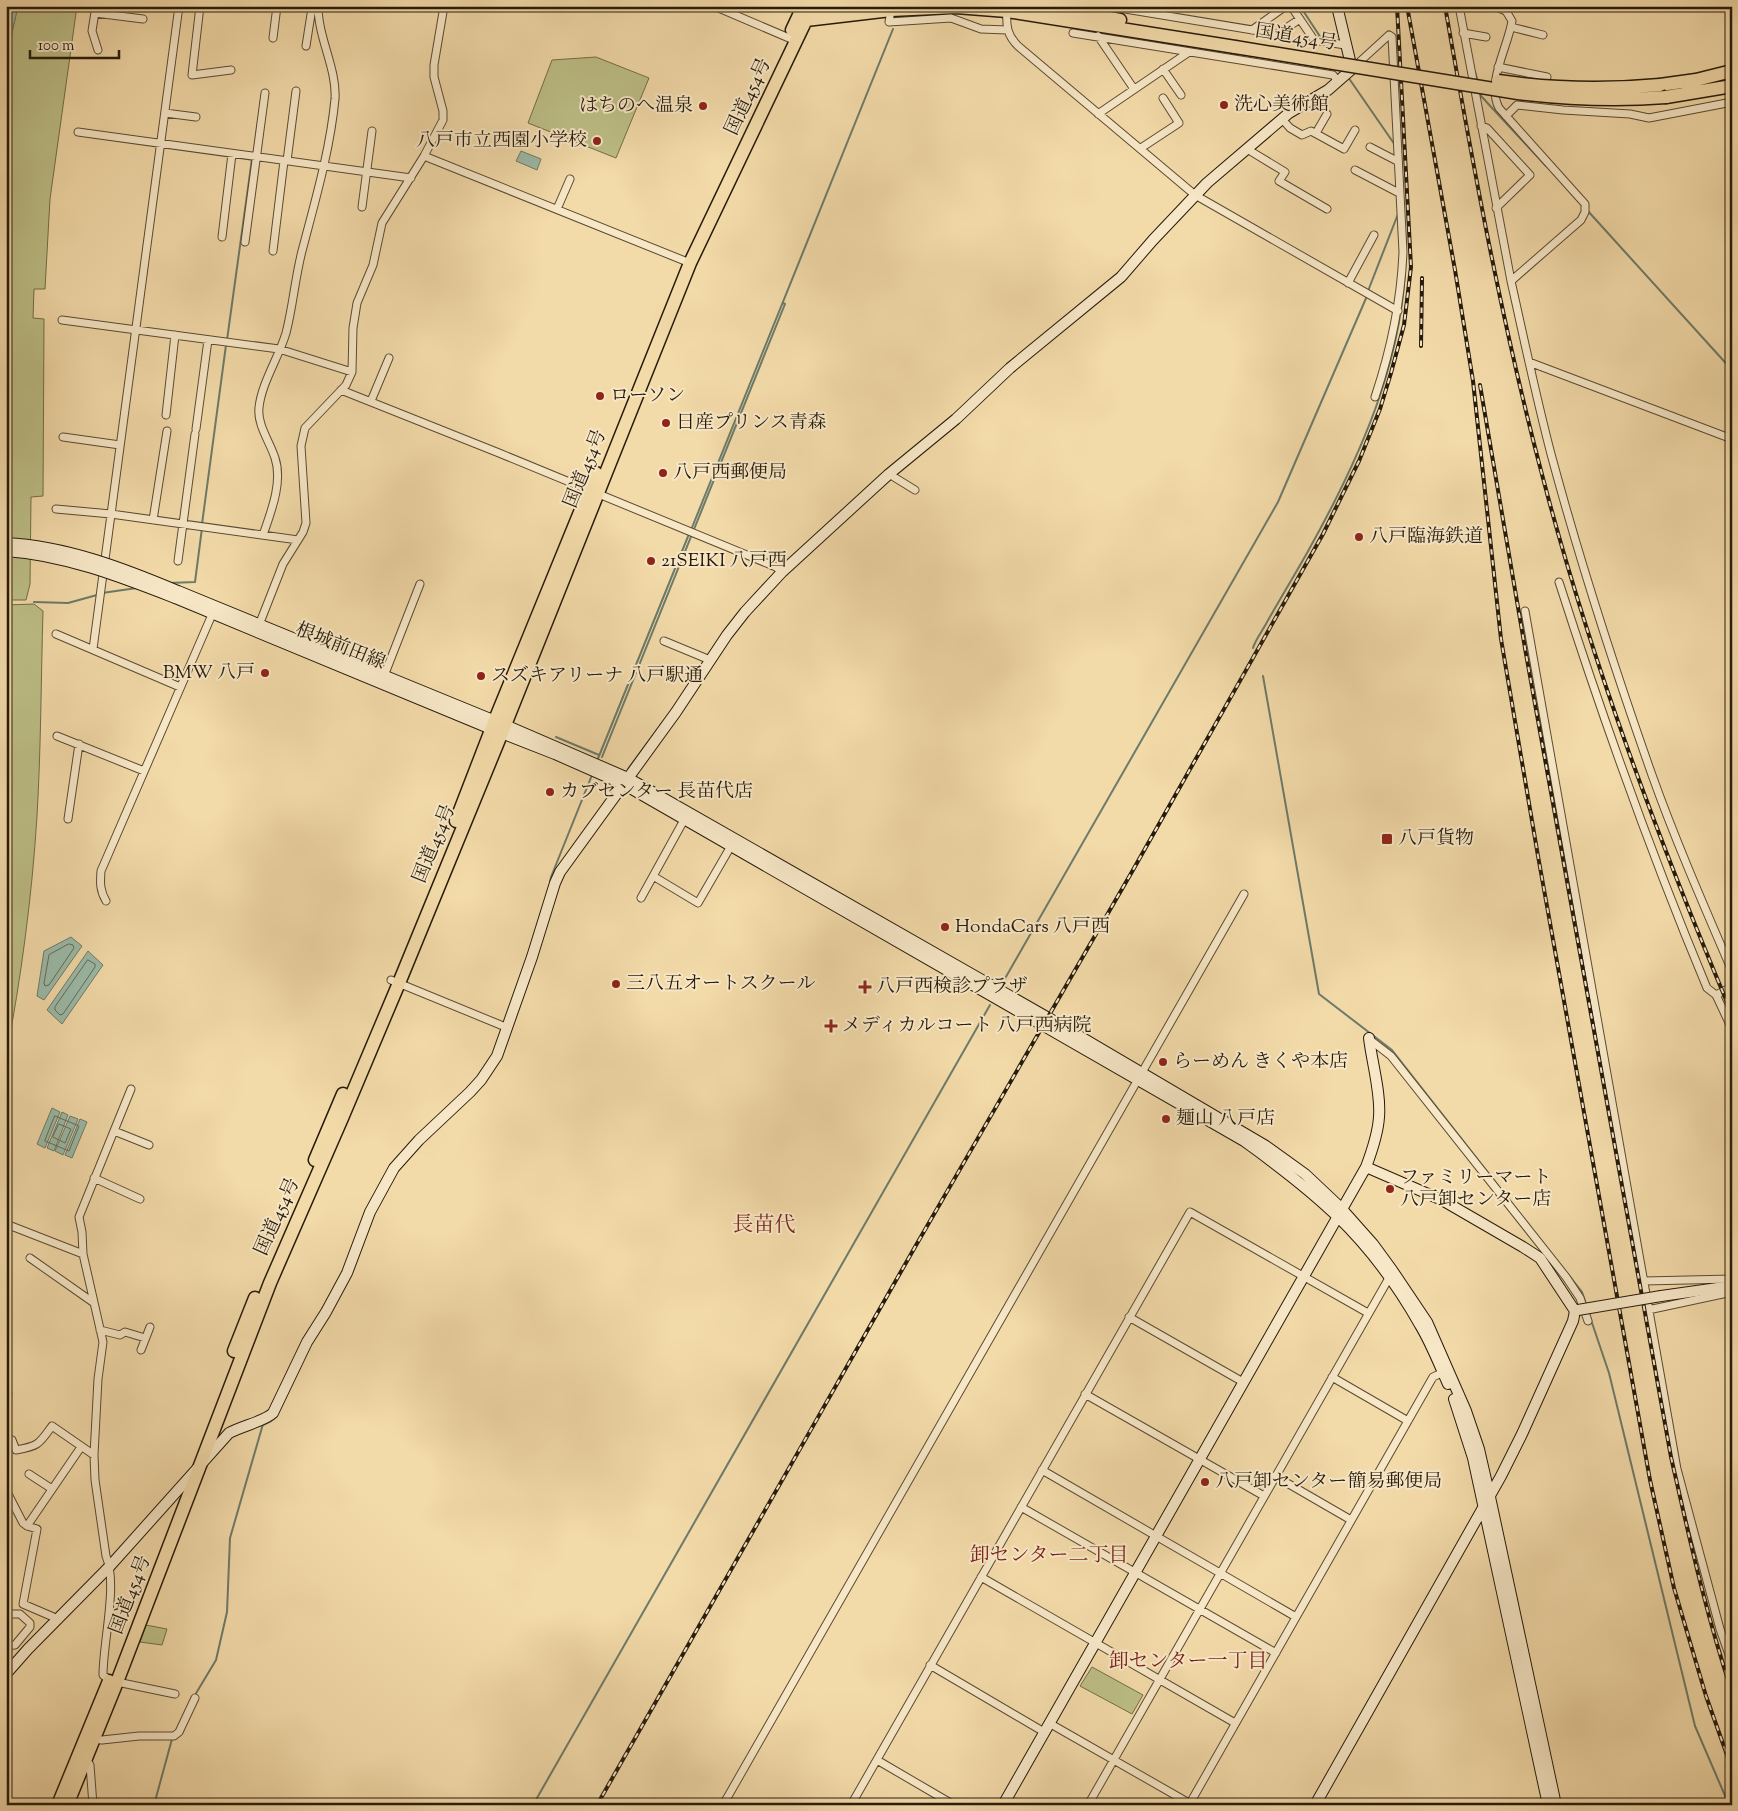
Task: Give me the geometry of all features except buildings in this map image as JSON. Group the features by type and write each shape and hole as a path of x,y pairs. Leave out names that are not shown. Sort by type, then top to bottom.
{"highway":[{"name":"国道454号","path":"792,40 800,12 833,6"},
{"name":"国道454号","path":"1043,6 1518,93 1560,98 1605,100 1666,97 1732,86"},
{"name":"国道454号","path":"58,1805 113,1681 270,1283 342,1118 395,981 686,262 792,40 806,20 891,10 956,7 1007,9 1533,85 1587,88 1660,85 1696,80 1732,71"},
{"name":"国道454号","path":"113,1681 242,1328 395,981"},
{"name":"国道454号","path":"67,1805 85,1747"}],"street":[{"path":"93,649 179,6"},
{"path":"200,6 192,75 231,70"},
{"path":"273,38 277,6"},
{"path":"259,625 284,564 306,523 302,435 310,422 346,385 352,372 353,328 357,302 373,265 382,223 392,204 403,192 443,120 443,111 434,77 434,65 444,6"},
{"path":"714,6 792,40"},
{"path":"1107,6 1140,9 1277,34 1300,19"},
{"path":"1252,30 1286,6"},
{"path":"1291,6 1314,40 1345,45"},
{"path":"1336,6 1352,69"},
{"path":"1459,6 1496,208 1551,454 1652,777 1732,971"},
{"path":"1494,6 1506,12 1512,21 1498,67 1496,102 1506,116 1586,204 1581,220 1511,281"},
{"path":"264,535 276,491 278,470 275,458 261,426 258,409 286,334 302,251 312,218 330,136 335,96 322,37 318,8 312,8 306,46"},
{"path":"1007,9 1007,30 1018,46 1195,194 1398,311"},
{"path":"98,50 92,31 95,10 143,19"},
{"path":"891,10 889,22 951,18 981,29 1007,30"},
{"path":"1511,27 1543,36"},
{"path":"1073,33 1333,75 1338,81"},
{"path":"1463,33 1486,37"},
{"path":"6,1674 110,1566 229,1434 240,1427 265,1419 273,1413 307,1342 347,1273 370,1212 391,1174 419,1140 481,1080 497,1056 560,872 676,712 710,660 745,612 782,572 889,474 956,419 1022,357 1121,277 1195,194 1282,119 1298,107 1328,90 1389,35 1392,37 1403,252 1398,311 1391,345 1375,397"},
{"path":"1098,36 1134,88"},
{"path":"1098,114 1189,52"},
{"path":"1498,67 1547,77"},
{"path":"1163,69 1181,95"},
{"path":"273,250 296,91"},
{"path":"245,242 265,93"},
{"path":"1140,148 1179,123 1163,98"},
{"path":"1506,116 1517,105 1630,114 1649,118 1732,102"},
{"path":"165,113 196,117"},
{"path":"1316,133 1327,114"},
{"path":"1282,119 1290,128 1302,135 1311,131 1344,149 1355,130"},
{"path":"1481,126 1487,128 1530,175 1496,208"},
{"path":"362,207 372,131"},
{"path":"78,132 411,178"},
{"path":"1370,147 1397,161"},
{"path":"1247,149 1285,172 1279,180 1327,209"},
{"path":"222,237 232,154"},
{"path":"424,156 686,262"},
{"path":"1355,170 1399,193"},
{"path":"557,209 570,179"},
{"path":"1348,283 1374,235"},
{"path":"62,320 279,349 352,372"},
{"path":"166,415 175,335"},
{"path":"178,561 208,340"},
{"path":"371,402 389,358"},
{"path":"1529,362 1732,439"},
{"path":"341,390 776,567 782,572"},
{"path":"152,520 167,431"},
{"path":"63,437 120,445"},
{"path":"889,474 915,490"},
{"path":"56,508 298,540"},
{"path":"6,543 54,549 98,561 176,595"},
{"path":"6,552 54,558 95,568 176,595"},
{"path":"1559,582 1594,692 1670,899 1707,988 1716,995 1732,1029"},
{"path":"384,676 420,584"},
{"name":"根城前田線","path":"176,595 498,727"},
{"path":"106,901 102,894 100,883 101,871 214,610"},
{"name":"根城前田線","path":"214,610 259,625 384,676 498,727"},
{"path":"1525,611 1677,1470 1718,1620 1732,1662"},
{"path":"56,634 180,687"},
{"path":"664,641 710,660"},
{"path":"498,727 626,781 1052,1020 1140,1077"},
{"path":"57,736 144,771"},
{"path":"68,819 78,744"},
{"path":"626,781 684,820 1140,1077 1229,1123 1266,1146 1305,1174 1383,1257 1427,1322 1458,1407 1473,1458 1548,1805"},
{"path":"640,898 684,820"},
{"path":"653,876 698,904 730,846"},
{"path":"723,1805 1244,894"},
{"path":"395,981 508,1028"},
{"path":"1716,995 1732,987"},
{"path":"1003,1805 1366,1167 1373,1147 1379,1116 1379,1103 1369,1038"},
{"path":"1369,1038 1391,1056 1538,1241 1580,1298 1588,1321"},
{"path":"131,1089 78,1217 82,1232 83,1254 103,1342 98,1379 94,1455 95,1480 111,1579 103,1675 113,1681 175,1694"},
{"path":"114,1131 149,1145"},
{"path":"1366,1167 1442,1200 1540,1258 1576,1311"},
{"path":"94,1178 140,1199"},
{"path":"851,1805 1190,1212 1368,1313"},
{"path":"1339,1212 1389,1278 1421,1325 1466,1411 1479,1449 1490,1497 1556,1805"},
{"path":"6,1224 83,1254"},
{"path":"30,1258 94,1303"},
{"path":"1088,1805 1389,1278"},
{"path":"1644,1281 1732,1278"},
{"path":"1576,1311 1732,1286"},
{"path":"1648,1310 1732,1292"},
{"path":"1315,1805 1320,1800 1490,1497 1539,1397 1576,1311"},
{"path":"1129,1317 1243,1382"},
{"path":"141,1350 150,1327"},
{"path":"100,1330 120,1336 125,1332 145,1338"},
{"path":"930,1665 1046,1727 1113,1760 1189,1804 1433,1377 1446,1371"},
{"path":"1332,1377 1408,1421"},
{"path":"1085,1394 1264,1496"},
{"path":"12,1440 16,1450 32,1447 38,1444 52,1426 94,1455"},
{"path":"27,1526 81,1447"},
{"path":"1042,1470 1296,1617"},
{"path":"29,1474 52,1489"},
{"path":"1275,1476 1351,1520"},
{"path":"6,1490 24,1523 37,1529 20,1614"},
{"path":"1021,1507 1276,1653"},
{"path":"981,1577 1235,1723"},
{"path":"23,1604 58,1619"},
{"path":"6,1614 20,1614 30,1623 30,1627 15,1645 6,1646"},
{"path":"93,1805 90,1765 85,1747 102,1740 139,1736 174,1736 179,1732 195,1698"},
{"path":"877,1760 954,1805"}],"green space":[{"path":"18,6 77,6 50,199 45,289 34,289 33,318 44,319 43,496 31,497 30,584 26,600 6,600 6,59"},
{"path":"596,57 649,78 616,158 528,123 552,60"},
{"path":"34,604 43,611 37,816 25,937 6,1057 6,605"},
{"path":"146,1625 167,1629 162,1645 140,1642"},
{"path":"1092,1667 1143,1695 1132,1714 1080,1686"}],"water":[{"path":"6,6 18,6 6,59"},
{"path":"521,151 541,159 537,170 516,161"},
{"path":"71,937 82,946 44,1000 37,996 44,951"},
{"path":"88,951 103,965 62,1024 47,1010"},
{"path":"52,1108 60,1112 45,1148 37,1144"},
{"path":"62,1112 68,1115 54,1151 47,1148"},
{"path":"70,1116 78,1119 63,1155 55,1151"},
{"path":"80,1119 87,1122 72,1158 65,1155"}],"waterway":[{"path":"1300,6 1321,38"},
{"path":"691,530 893,29"},
{"path":"1475,72 1478,82"},
{"path":"1348,77 1395,145"},
{"path":"1480,92 1481,96 1546,166"},
{"path":"227,340 252,159"},
{"path":"1587,210 1732,370"},
{"path":"1368,291 1398,214"},
{"path":"1253,648 1328,515 1347,476 1380,396 1401,314 1405,271 1405,228"},
{"path":"1003,982 1278,502 1367,296"},
{"path":"602,757 785,304 783,303"},
{"path":"202,524 226,345"},
{"path":"169,583 195,582 202,528"},
{"path":"597,761 689,534"},
{"path":"102,593 137,588"},
{"path":"34,602 68,603 97,595"},
{"path":"1263,676 1319,994 1392,1050 1562,1267"},
{"path":"628,769 665,719"},
{"path":"556,737 599,755"},
{"path":"550,882 592,775"},
{"path":"533,1805 990,1005"},
{"path":"502,1055 509,1036"},
{"path":"1568,1274 1582,1292 1586,1304"},
{"path":"1588,1311 1609,1373 1695,1726 1729,1805"},
{"path":"263,1425 276,1417"},
{"path":"195,1695 216,1660 227,1612 230,1538 263,1424"},
{"path":"154,1805 172,1739"}],"railway":[{"path":"597,1805 915,1247 1133,870 1323,534 1359,461 1380,409 1404,325 1411,267 1397,6"},
{"path":"1407,6 1455,270 1473,381 1501,639 1650,1480 1674,1588 1706,1696 1732,1769"},
{"path":"1445,6 1502,305 1529,423 1563,550 1605,685 1653,818 1732,1014"},
{"path":"1421,346 1422,278"},
{"path":"1480,385 1526,654 1671,1457 1706,1605 1732,1692"}],"place":[{"name":"洗心美術館","path":"1224,105"},
{"name":"はちのへ温泉","path":"703,106"},
{"name":"八戸市立西園小学校","path":"597,141"},
{"name":"ローソン","path":"600,396"},
{"name":"日産プリンス青森","path":"666,423"},
{"name":"八戸西郵便局","path":"663,473"},
{"name":"八戸臨海鉄道","path":"1359,537"},
{"name":"21SEIKI 八戸西","path":"651,561"},
{"name":"BMW 八戸","path":"265,673"},
{"name":"スズキアリーナ 八戸駅通","path":"481,676"},
{"name":"カブセンター 長苗代店","path":"550,792"},
{"name":"八戸貨物","path":"1387,839"},
{"name":"HondaCars 八戸西","path":"945,927"},
{"name":"三八五オートスクール","path":"616,984"},
{"name":"八戸西検診プラザ","path":"865,987"},
{"name":"メディカルコート 八戸西病院","path":"831,1026"},
{"name":"らーめん きくや本店","path":"1163,1062"},
{"name":"麺山 八戸店","path":"1166,1119"},
{"name":"ファミリーマート 八戸卸センター店","path":"1390,1189"},
{"name":"八戸卸センター簡易郵便局","path":"1205,1482"}],"district":[{"name":"長苗代","path":"764,1226"},
{"name":"卸センター二丁目","path":"1049,1556"},
{"name":"卸センター一丁目","path":"1188,1662"}]}
